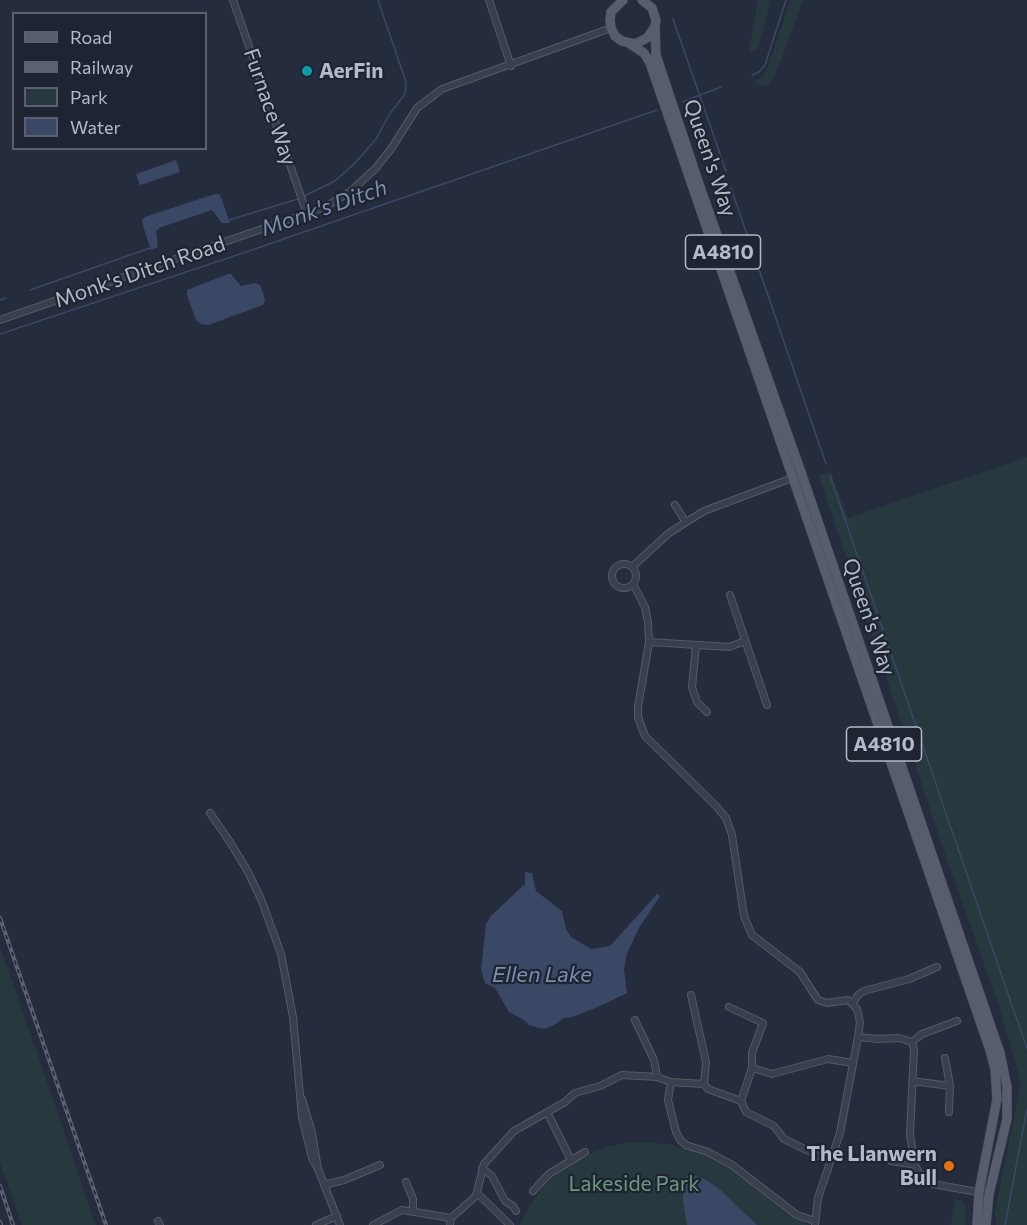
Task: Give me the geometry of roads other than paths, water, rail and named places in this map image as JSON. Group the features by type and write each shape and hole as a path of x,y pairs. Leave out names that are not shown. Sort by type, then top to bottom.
{"main road":[{"path":"611,28 610,20 615,4 623,0"},
{"name":"Queen's Way","path":"642,0 652,8 656,20 656,55 797,477"},
{"path":"630,44 639,43 648,38 655,27"},
{"name":"Queen's Way","path":"611,28 615,36 644,53 650,63 1000,1053 1007,1087 1006,1119 977,1225"},
{"name":"Queen's Way","path":"984,1193 986,1225"}],"street":[{"name":"Furnace Way","path":"233,0 307,214"},
{"path":"489,0 511,66"},
{"name":"Monk's Ditch Road","path":"0,320 326,207 350,192 364,179 390,149 411,116 442,89 611,28"},
{"path":"632,567 685,521 704,511 797,477"},
{"path":"675,505 685,521"},
{"path":"633,584 626,588 618,587 611,578 613,570 618,565 625,564 632,567 636,573 633,584 646,612 649,642 638,707 641,728 651,744 726,818 732,835 748,929 757,940 800,972 818,1000 827,1003 845,1000 853,1003 860,1022 840,1133 818,1198 815,1223 796,1215 732,1165 681,1141 676,1132 668,1100 671,1082"},
{"path":"730,595 767,705"},
{"path":"649,642 729,647 745,641"},
{"path":"696,645 692,687 697,702 707,712"},
{"path":"210,813 248,872 261,899 281,954 293,1017 302,1099 312,1133 318,1169 340,1225"},
{"path":"853,1003 864,991 909,979 937,967"},
{"path":"691,995 706,1062 704,1084 708,1089 741,1101"},
{"path":"729,1007 763,1023 752,1053 752,1068 741,1101 746,1112 774,1126 784,1139 830,1161"},
{"path":"635,1020 654,1060 657,1077"},
{"path":"912,1042 922,1034 957,1021"},
{"path":"858,1037 899,1038 912,1042"},
{"path":"912,1042 914,1049 909,1135 915,1165 920,1173 933,1184 984,1193"},
{"path":"945,1058 950,1086 949,1112"},
{"path":"752,1068 772,1074 828,1059 853,1063"},
{"path":"373,1225 396,1212 413,1211 451,1222 477,1193 482,1168 514,1131 565,1102 574,1093 600,1086 622,1075 657,1077 671,1082 704,1084"},
{"path":"912,1081 950,1086"},
{"path":"547,1112 570,1160"},
{"path":"533,1191 549,1174 585,1152"},
{"path":"891,1161 915,1165"},
{"path":"324,1185 344,1180 380,1165"},
{"path":"482,1168 492,1176 505,1201 516,1211"},
{"path":"406,1182 413,1198 413,1211"},
{"path":"477,1193 510,1225"},
{"path":"316,1225 337,1216"}],"water":[{"path":"176,160 180,172 140,185 136,174"},
{"path":"215,194 221,197 230,223 222,223 212,210 159,228 156,231 158,247 151,250 143,226 142,220 145,217"},
{"path":"231,274 241,286 255,283 260,285 265,299 263,305 208,325 201,324 196,320 187,290"},
{"name":"Ellen Lake","path":"525,872 532,873 536,891 562,911 566,929 571,937 591,949 610,946 657,894 660,896 639,928 627,953 624,969 627,993 600,1006 564,1018 544,1029 529,1025 509,1012 495,988 485,983 481,970 486,924 491,916 525,884"},
{"path":"692,1175 718,1188 757,1225 687,1225 683,1184 687,1176"}],"waterway":[{"path":"302,197 335,181 354,164 376,139 389,115 405,94 406,82 378,0"},
{"name":"Monk's Ditch","path":"752,75 759,72 765,65 786,0"},
{"name":"Monk's Ditch","path":"673,19 726,171"},
{"name":"Monk's Ditch","path":"682,102 721,87"},
{"name":"Monk's Ditch","path":"0,334 657,110"},
{"path":"731,188 826,464"},
{"path":"229,220 298,199"},
{"path":"30,290 150,248"},
{"path":"0,300 6,298"},
{"path":"830,476 1027,1049"},
{"path":"1005,1225 1027,1109"}],"railway":[{"path":"0,918 106,1225"},
{"path":"0,1186 13,1225"}],"place":[{"name":"AerFin","path":"307,71"},
{"name":"The Llanwern Bull","path":"949,1166"}],"park label":[{"name":"Lakeside Park","path":"634,1184"}]}
